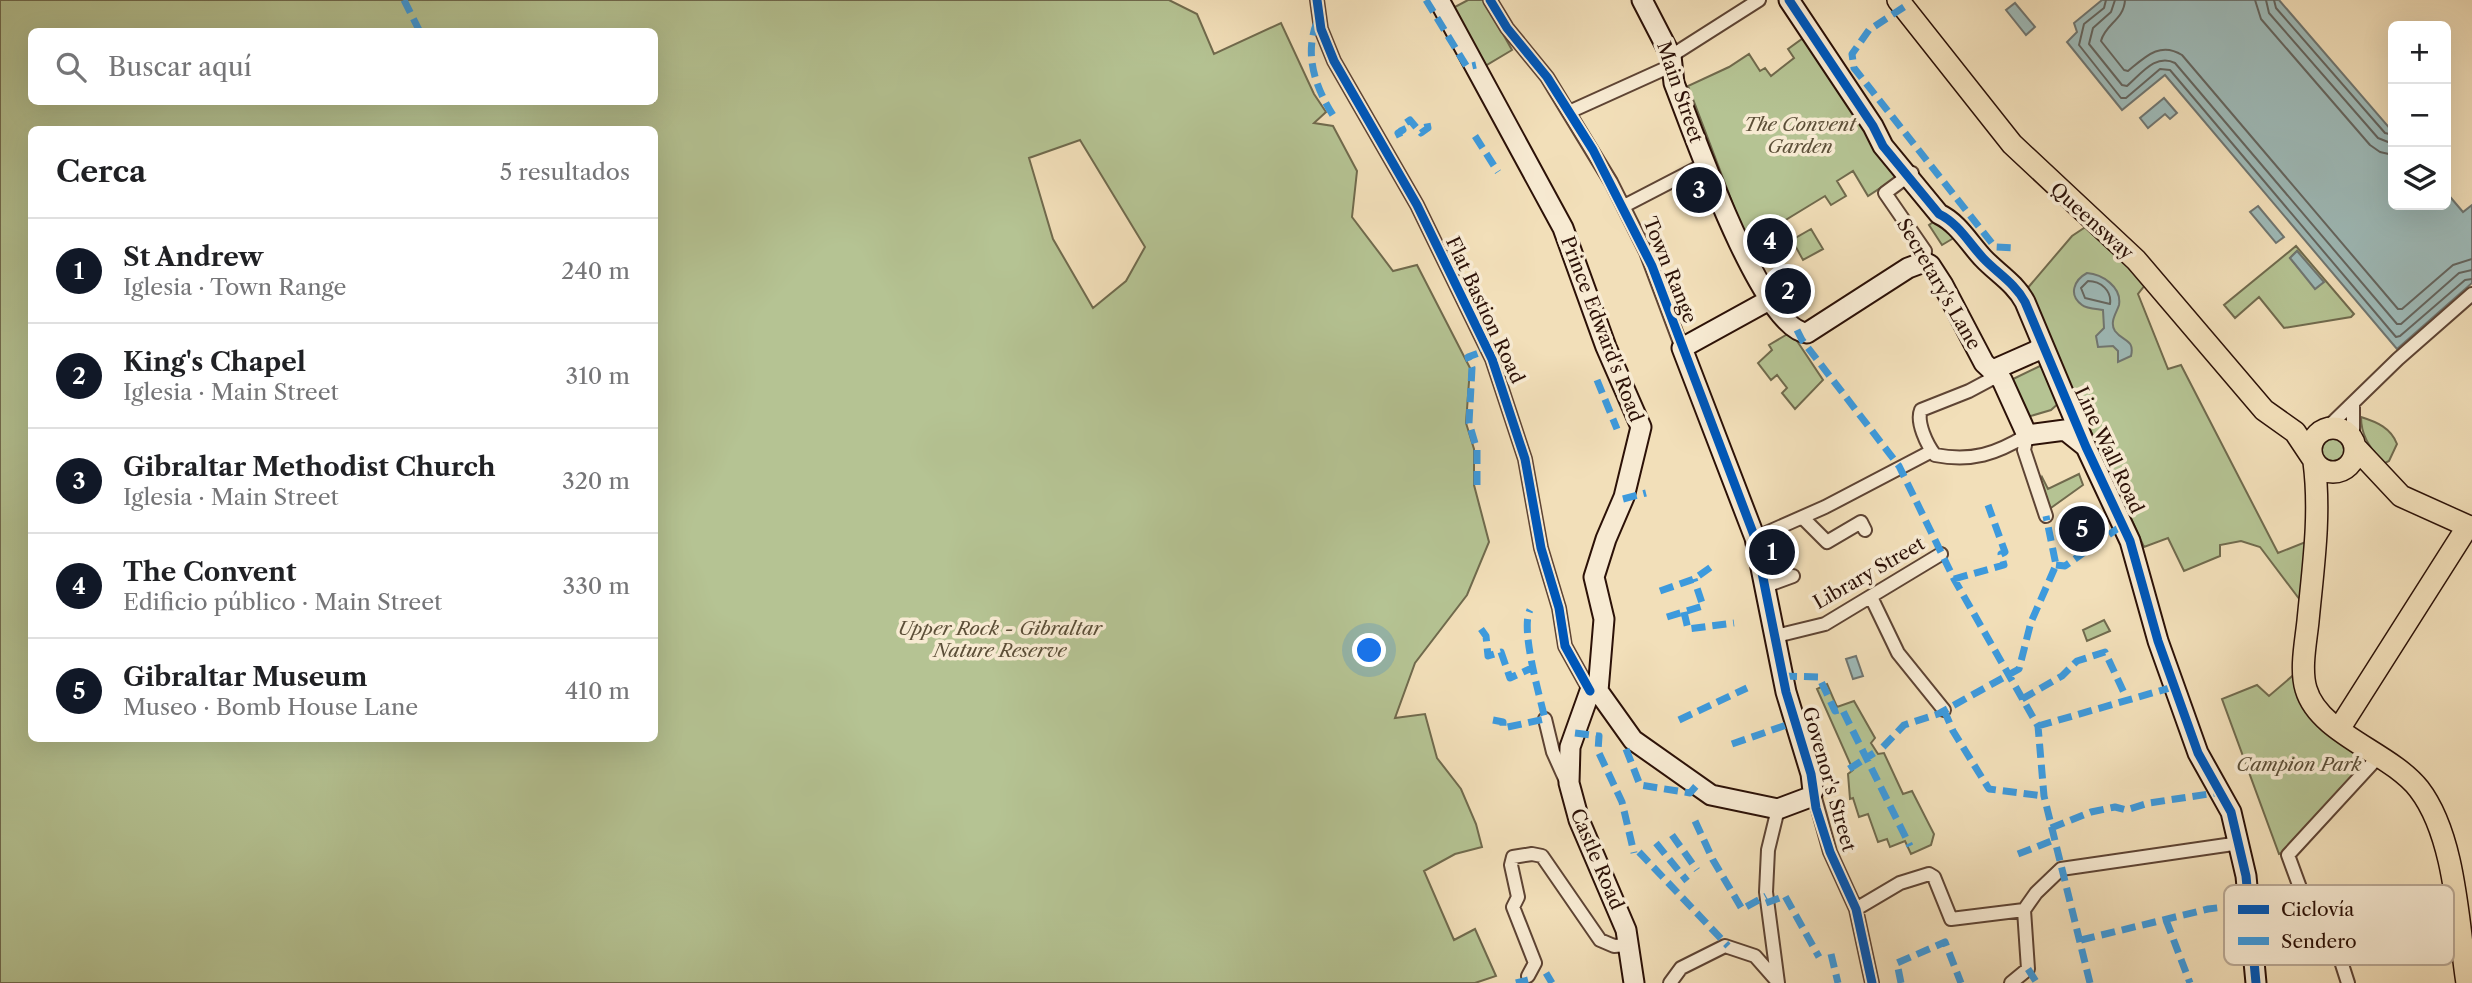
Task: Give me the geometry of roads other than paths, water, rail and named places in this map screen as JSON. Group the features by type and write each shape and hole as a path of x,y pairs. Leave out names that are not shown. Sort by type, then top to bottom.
{"main road":[{"name":"Queensway","path":"1898,0 2012,144 2108,232 2264,410 2295,432 2327,466"},
{"path":"2295,432 2340,429 2395,491"},
{"path":"2323,431 2311,445 2327,466 2367,472 2407,500 2470,527 2340,729"},
{"path":"2327,466 2354,459 2354,443"},
{"path":"2327,466 2316,505 2304,681 2314,706 2340,729 2380,755 2419,790 2440,827 2450,885"},
{"path":"2454,908 2467,983"}],"street":[{"name":"Flat Bastion Road","path":"1317,0 1321,29 1334,61 1417,205 1492,359 1525,460 1541,548 1559,608 1565,646 1598,691"},
{"name":"Prince Edward's Road","path":"1439,0 1563,229 1606,347 1641,427 1624,496 1594,577 1604,619 1598,691"},
{"name":"Town Range","path":"1490,0 1507,28 1547,77 1569,113 1623,206 1652,266 1755,538 1766,583"},
{"name":"Main Street","path":"1642,0 1672,60 1674,83 1743,256 1771,299 1797,330 1807,333 1908,268 1924,262"},
{"path":"1569,113 1672,60 1759,0"},
{"name":"Line Wall Road","path":"1788,0 1874,126 1884,146 1911,174 1940,214 1950,219 1984,260 2017,288 2086,447 2127,533 2173,687 2198,753 2231,811 2247,885"},
{"path":"1623,206 1705,164"},
{"name":"Secretary's Lane","path":"1911,174 1885,193 1925,251 1924,262 1930,265 1943,285 1984,363 1999,377 2027,435"},
{"path":"2323,431 2353,405 2369,386 2472,295"},
{"path":"1682,348 1771,299"},
{"path":"2042,345 1999,377 1921,410 1920,422 1932,451 1935,455 1973,459 1989,456 2027,435 2064,430 2086,447"},
{"path":"1999,377 2011,377 2040,363 2050,365"},
{"path":"2353,405 2354,443"},
{"path":"2027,435 2024,450 2046,516"},
{"path":"1755,538 1803,517 1932,451"},
{"path":"1803,517 1827,542 1861,522 1864,530"},
{"name":"Library Street","path":"1776,636 1825,624 1941,554"},
{"path":"1766,583 1793,576"},
{"name":"Govenor's Street","path":"1766,583 1786,692 1811,774 1830,852 1856,909 1872,983"},
{"path":"1871,597 1898,653 1944,710"},
{"name":"Castle Road","path":"1598,691 1570,747 1569,783 1579,820 1626,930 1628,945 1647,983"},
{"path":"1598,691 1644,750 1711,795 1778,809 1810,797 1813,791"},
{"path":"1545,719 1560,768 1569,783"},
{"path":"2299,885 2288,855 2380,755"},
{"path":"1778,809 1768,850 1766,892 1768,923 1779,974 1778,982"},
{"path":"1856,909 1900,883 1929,874 1934,877 1951,919 2024,910 2061,869 2239,843"},
{"path":"1528,976 1535,963 1513,907 1518,897 1511,865 1513,857 1532,854 1542,856 1600,940 1614,946 1628,945 1634,983"},
{"path":"2011,983 2028,969 2024,910"},
{"path":"1670,983 1681,968 1725,946 1755,956 1778,982"},
{"name":"Line Wall Road","path":"2254,965 2256,983"},
{"path":"2342,965 2348,983"}],"water":[{"path":"2102,0 2279,0 2388,126 2388,210 2451,210 2451,198 2463,212 2472,205 2472,283 2397,349 2165,75 2122,110 2067,42 2077,32 2074,23"},
{"path":"2015,3 2035,27 2026,35 2006,10"},
{"path":"2164,98 2177,113 2170,119 2165,114 2148,128 2140,118"},
{"path":"2258,206 2284,237 2276,243 2250,212"},
{"path":"2297,251 2324,282 2315,289 2290,258"},
{"path":"2087,273 2105,279 2114,287 2119,298 2113,328 2130,344 2132,350 2131,356 2118,362 2118,351 2113,346 2098,347 2096,336 2104,328 2103,310 2084,306 2075,297 2076,284"},
{"path":"1856,656 1863,676 1853,679 1846,659"}],"place":[{"name":"Gibraltar Methodist Church","path":"1699,190"},
{"name":"The Convent","path":"1770,241"},
{"name":"King's Chapel","path":"1788,291"},
{"name":"Gibraltar Museum","path":"2082,529"},
{"name":"St Andrew","path":"1772,552"}],"park label":[{"name":"The Convent Garden","path":"1800,135"},
{"name":"Upper Rock - Gibraltar Nature Reserve","path":"1000,639"},
{"name":"Campion Park","path":"2299,764"}]}
